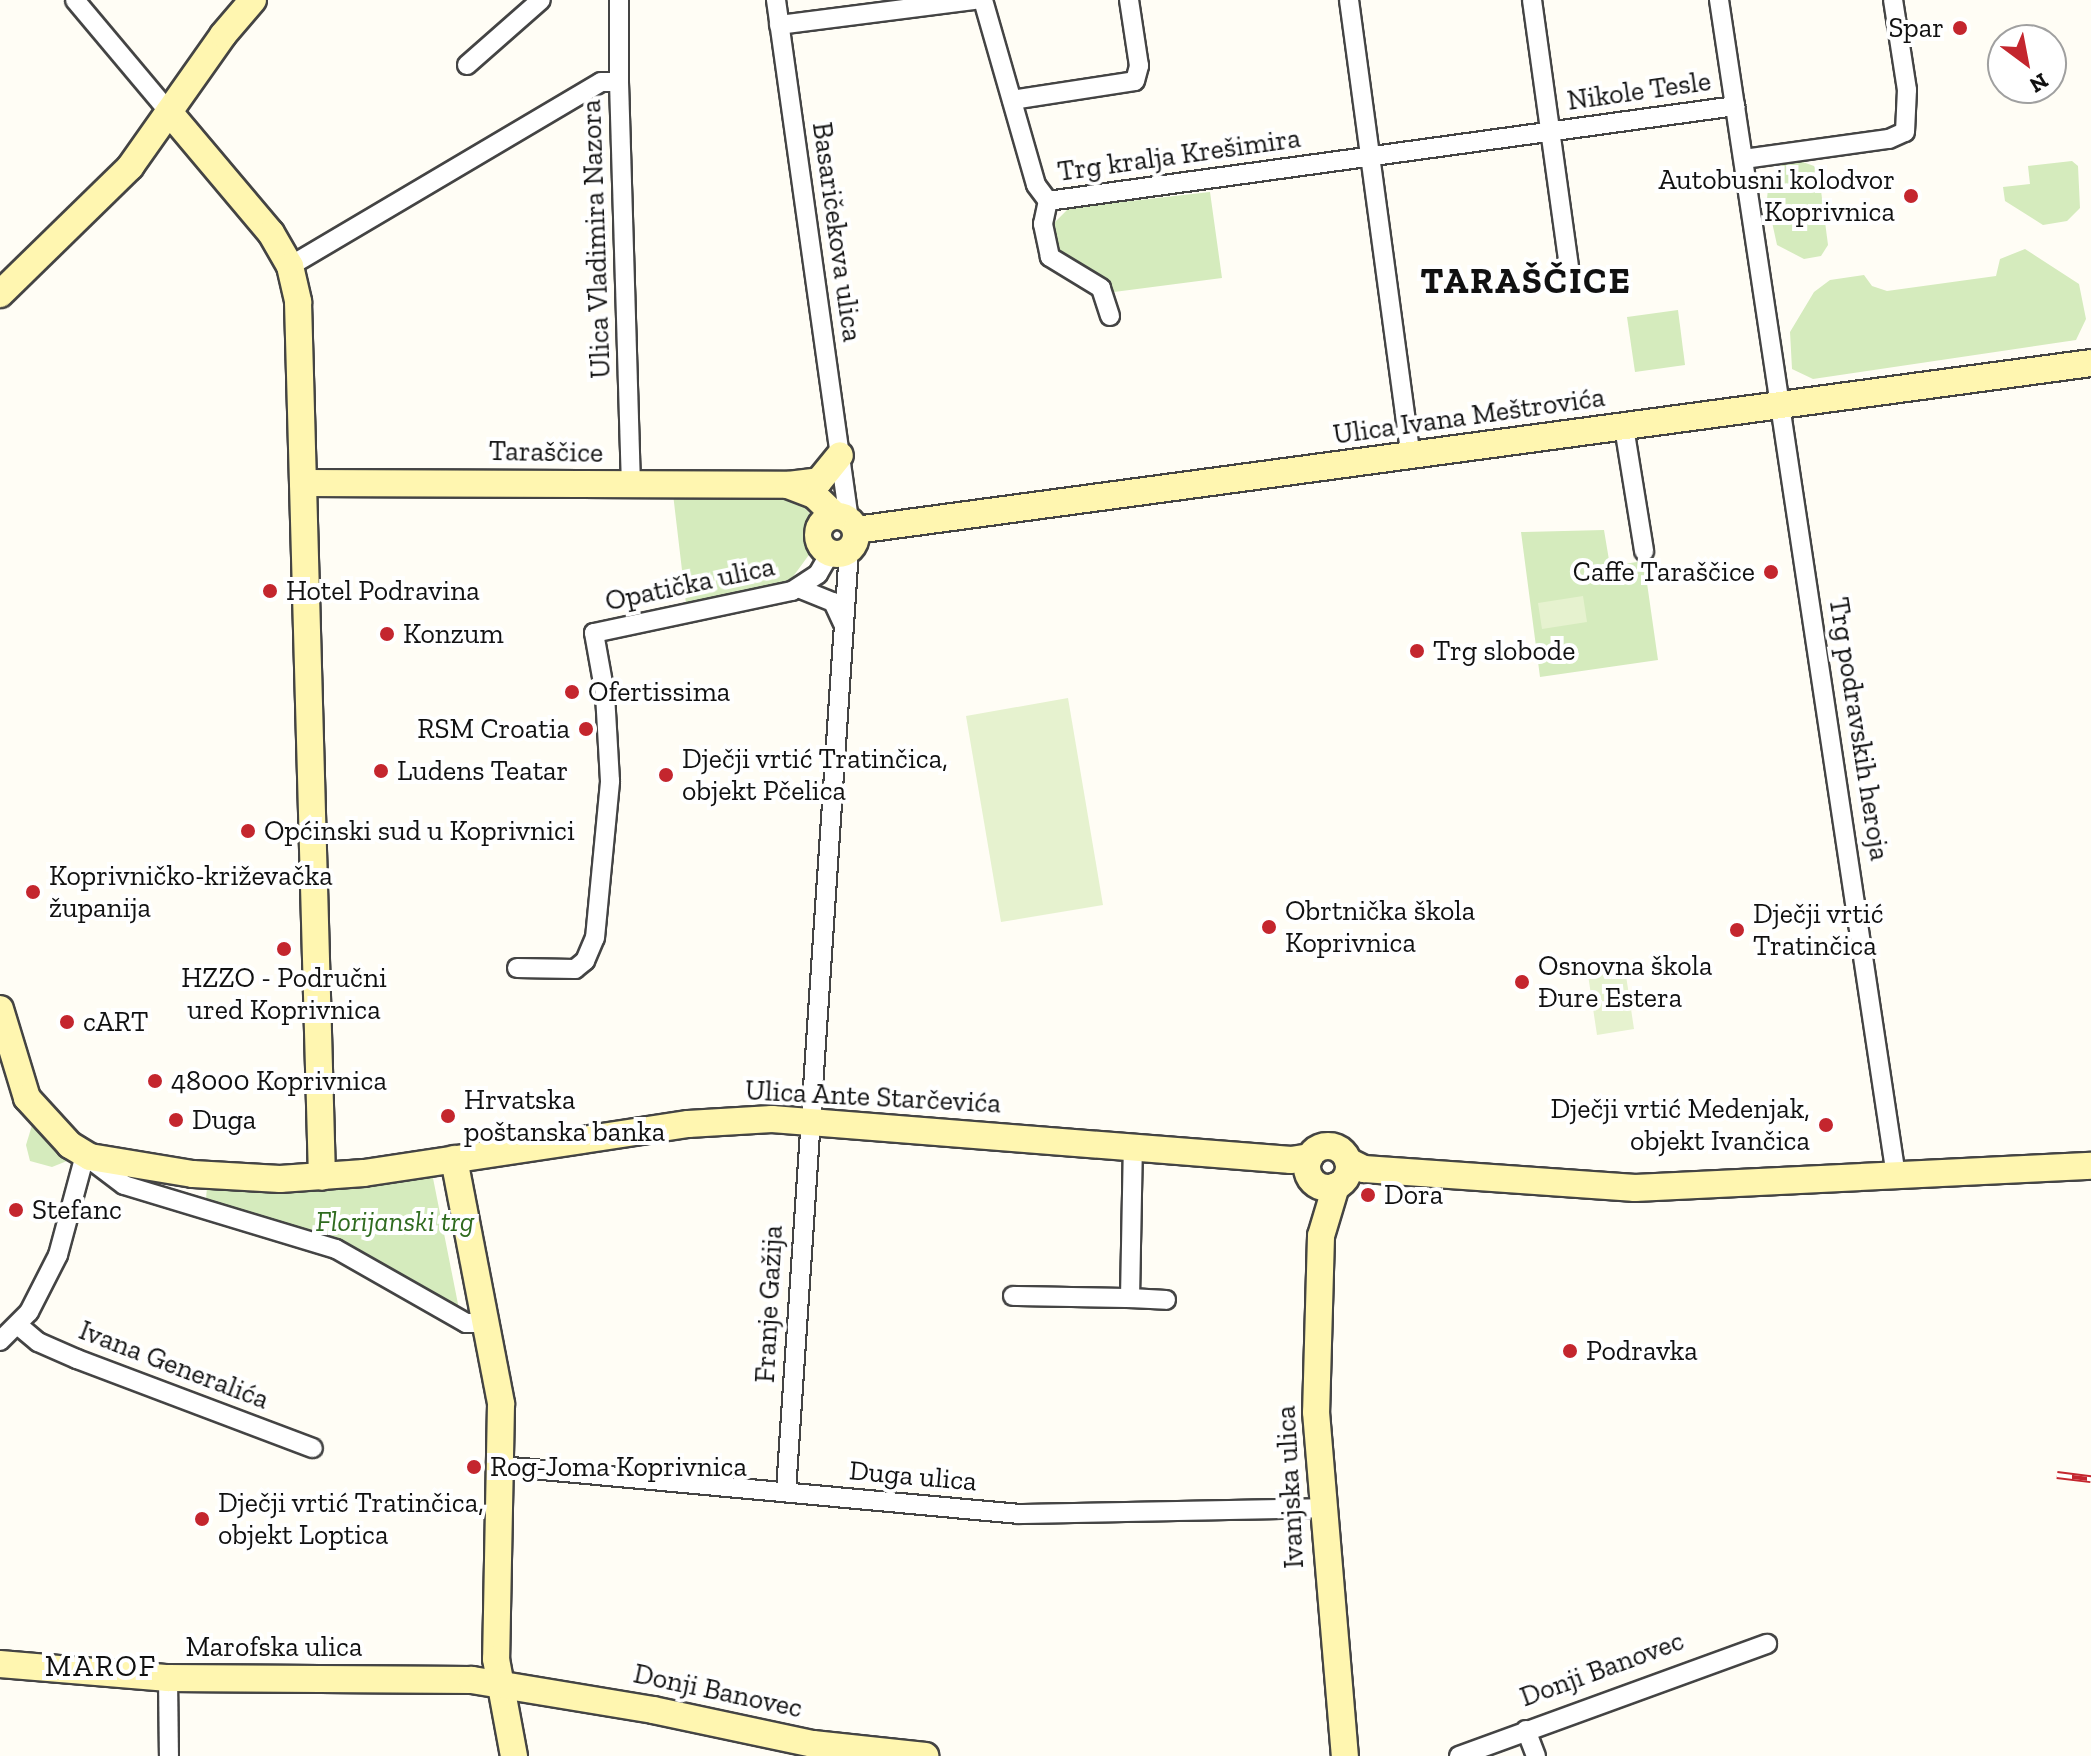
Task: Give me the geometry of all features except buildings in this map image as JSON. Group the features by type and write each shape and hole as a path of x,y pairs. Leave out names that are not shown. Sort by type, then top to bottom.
{"main road":[{"path":"0,294 116,182 253,0"},
{"path":"169,112 249,203 290,266 298,302 322,1177"},
{"name":"Ulica Ivana Meštrovića","path":"837,536 2091,363"},
{"path":"788,485 819,481 842,463"},
{"name":"Taraščice","path":"303,483 788,485 814,495 837,536"},
{"path":"0,1009 27,1098 46,1123 85,1155 202,1175 322,1177 454,1159 501,1404 499,1683 514,1756"},
{"name":"Ulica Ante Starčevića","path":"454,1159 688,1124 810,1120 1133,1146 1328,1175 1635,1188 2091,1166"},
{"name":"Ivanjska ulica","path":"1328,1175 1316,1412 1345,1756"},
{"name":"Marofska ulica","path":"0,1664 168,1678 499,1683"},
{"name":"Donji Banovec","path":"499,1683 813,1750 925,1756"}],"street":[{"path":"75,0 169,112"},
{"path":"467,65 541,0"},
{"path":"619,0 619,82"},
{"name":"Basaričekova ulica","path":"776,0 842,463 837,536 844,616 810,1120"},
{"path":"779,25 974,0"},
{"path":"983,0 1036,185 1048,201"},
{"path":"1012,100 1135,81 1139,66 1129,0"},
{"path":"1349,0 1411,457"},
{"name":"Nikole Tesle","path":"1532,0 1570,273"},
{"name":"Trg podravskih heroja","path":"1719,0 1896,1176"},
{"path":"1744,159 1889,139 1905,132 1907,90 1893,0"},
{"name":"Ulica Vladimira Nazora","path":"290,266 601,82 619,82 631,485"},
{"name":"Nikole Tesle","path":"1369,156 1735,106"},
{"name":"Trg kralja Krešimira","path":"1110,316 1101,288 1050,257 1043,224 1048,201 1369,156"},
{"path":"1624,427 1644,551"},
{"name":"Opatička ulica","path":"517,968 575,969 585,961 595,938 610,766 605,694 594,633 798,588 837,536"},
{"path":"798,588 833,602 844,616"},
{"name":"Franje Gažija","path":"786,1491 810,1120"},
{"path":"1130,1298 1133,1146"},
{"path":"0,1341 19,1326 58,1255 85,1155 124,1185 336,1249 466,1323 484,1323"},
{"path":"202,1175 198,1199 205,1207"},
{"path":"1013,1296 1166,1300"},
{"name":"Ivana Generalića","path":"19,1326 38,1342 77,1359 313,1448"},
{"name":"Duga ulica","path":"500,1466 1019,1514 1323,1508"},
{"name":"Donji Banovec","path":"1459,1756 1767,1644"},
{"path":"168,1678 169,1756"},
{"path":"1526,1730 1536,1756"}],"green space":[{"path":"1800,161 1814,166 1819,175 1828,245 1821,256 1804,259 1777,245 1767,199 1769,178 1782,165"},
{"path":"2072,161 2078,166 2080,208 2067,221 2043,225 2005,201 2003,187 2030,184 2028,166"},
{"path":"1210,192 1222,278 1114,292 1100,276 1072,264 1056,250 1054,223 1069,208"},
{"path":"2025,249 2079,284 2086,319 2076,340 1813,379 1792,369 1790,332 1814,292 1830,280 1864,275 1872,286 1887,291 1996,276 2000,259"},
{"path":"1678,310 1685,365 1635,372 1627,317"},
{"path":"673,494 782,494 802,504 814,519 809,527 814,548 792,578 772,589 686,604"},
{"path":"1604,530 1610,566 1637,562 1643,555 1658,660 1540,677 1521,532"},
{"path":"1583,596 1587,622 1542,629 1538,603"},
{"path":"1068,698 1103,905 1001,922 966,716"},
{"path":"1624,962 1634,1029 1597,1035 1587,968"},
{"path":"33,1122 68,1155 67,1161 52,1167 30,1161 26,1145"},
{"name":"Florijanski trg","path":"432,1173 459,1309 335,1240 206,1199 207,1187"}],"railway":[{"path":"2057,1475 2091,1479"}],"place":[{"name":"Spar","path":"1960,28"},
{"name":"Autobusni kolodvor Koprivnica","path":"1911,196"},
{"name":"Caffe Taraščice","path":"1771,572"},
{"name":"Hotel Podravina","path":"270,591"},
{"name":"Konzum","path":"387,634"},
{"name":"Trg slobode","path":"1417,651"},
{"name":"Ofertissima","path":"572,692"},
{"name":"RSM Croatia","path":"586,729"},
{"name":"Ludens Teatar","path":"381,771"},
{"name":"Dječji vrtić Tratinčica, objekt Pčelica","path":"666,775"},
{"name":"Općinski sud u Koprivnici","path":"248,831"},
{"name":"Koprivničko-križevačka županija","path":"33,892"},
{"name":"Obrtnička škola Koprivnica","path":"1269,927"},
{"name":"Dječji vrtić Tratinčica","path":"1737,930"},
{"name":"HZZO - Područni ured Koprivnica","path":"284,949"},
{"name":"Osnovna škola Đure Estera","path":"1522,982"},
{"name":"cART","path":"67,1022"},
{"name":"48000 Koprivnica","path":"155,1081"},
{"name":"Hrvatska poštanska banka","path":"448,1116"},
{"name":"Duga","path":"176,1120"},
{"name":"Dječji vrtić Medenjak, objekt Ivančica","path":"1826,1125"},
{"name":"Dora","path":"1368,1195"},
{"name":"Stefanc","path":"16,1210"},
{"name":"Podravka","path":"1570,1351"},
{"name":"Rog-Joma Koprivnica","path":"474,1467"},
{"name":"Dječji vrtić Tratinčica, objekt Loptica","path":"202,1519"}],"district":[{"name":"TARAŠČICE","path":"1526,281"},
{"name":"MAROF","path":"101,1666"}]}
